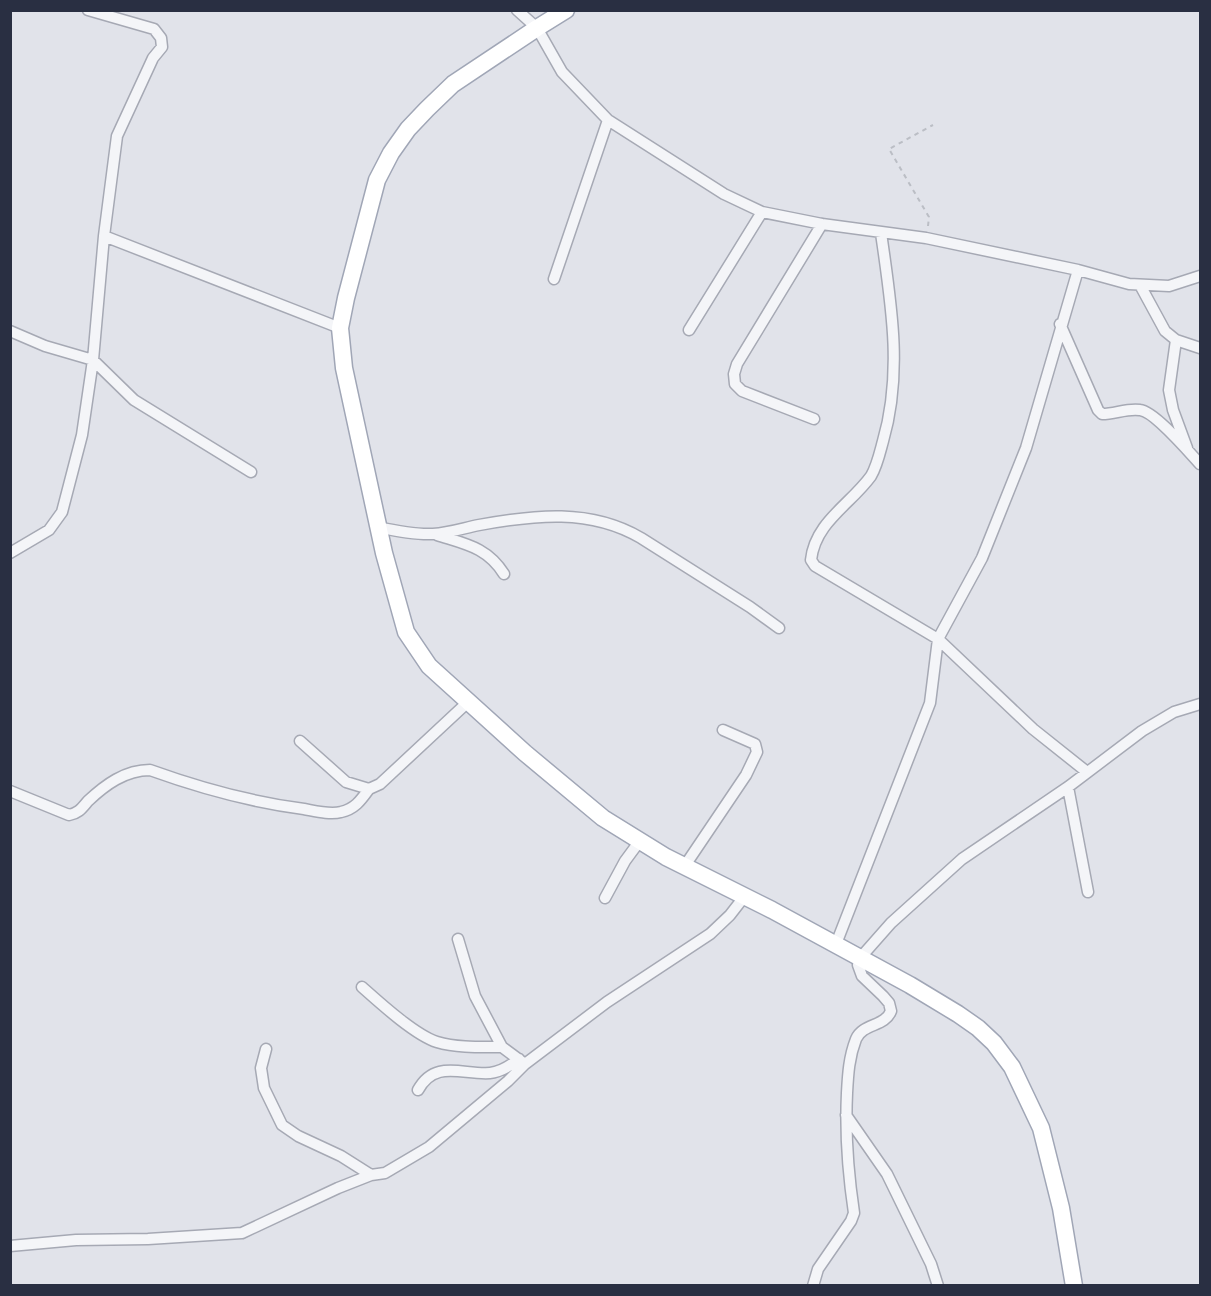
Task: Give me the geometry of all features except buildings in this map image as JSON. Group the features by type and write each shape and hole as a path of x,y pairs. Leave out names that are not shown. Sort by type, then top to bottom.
{"main road":[{"path":"566,10 453,84 408,129 377,180 340,328 344,368 378,527 393,592 406,632 429,666 568,791 603,818 639,842 684,867 861,957 958,1014 978,1028 1005,1054 1041,1128 1062,1208 1074,1286"}],"street":[{"path":"10,553 49,530 62,512 82,435 93,360 104,236 117,136 153,58 162,47 161,38 154,29 88,10"},
{"path":"518,10 537,28 562,72 608,120 724,194 762,213 881,233 926,238 1140,285 1169,286 1200,276"},
{"path":"555,279 608,120"},
{"path":"689,330 762,213"},
{"path":"814,419 742,391 735,384 734,374 737,364 822,224"},
{"path":"881,233 892,309 895,357 893,391 886,430 872,475 824,526 811,560 814,566 938,639 1033,729 1087,772"},
{"path":"104,236 340,328"},
{"path":"836,944 930,703 938,639 982,558 1026,447 1077,270"},
{"path":"1140,285 1165,331 1176,340 1200,348"},
{"path":"1060,324 1098,410 1102,414 1134,409 1148,412 1200,464"},
{"path":"10,330 45,346 93,360 134,400 251,472"},
{"path":"1176,340 1169,390 1173,410 1188,451"},
{"path":"378,527 412,534 434,534 539,516 602,522 623,528 641,538 779,628"},
{"path":"434,534 478,548 504,574"},
{"path":"10,791 69,815 80,810 109,784 126,774 150,770 228,795 281,806 340,813 357,806 369,789 380,784 468,702"},
{"path":"813,1286 818,1269 846,1229 854,1213 846,1141 849,1056 858,1035 866,1028 885,1020 891,1011 883,996 862,976 858,965 861,957 891,923 962,859 1068,787 1142,731 1174,712 1200,704"},
{"path":"684,867 746,775 758,752 755,744 723,730"},
{"path":"300,741 346,782 369,789"},
{"path":"1068,787 1088,892"},
{"path":"605,898 625,861 639,842"},
{"path":"418,1090 424,1080 437,1072 491,1073 522,1062 710,934 730,915 744,897"},
{"path":"458,939 475,996 502,1047 522,1062"},
{"path":"362,987 423,1036 436,1042 502,1047"},
{"path":"266,1049 261,1068 264,1088 282,1125 298,1136 341,1156 371,1175"},
{"path":"10,1246 76,1240 148,1239 242,1233 338,1188 371,1175 385,1173 429,1147 508,1081 522,1062"},
{"path":"846,1115 887,1174 931,1264 939,1286"}],"path":[{"path":"926,238 929,217 889,149 933,125"}]}
